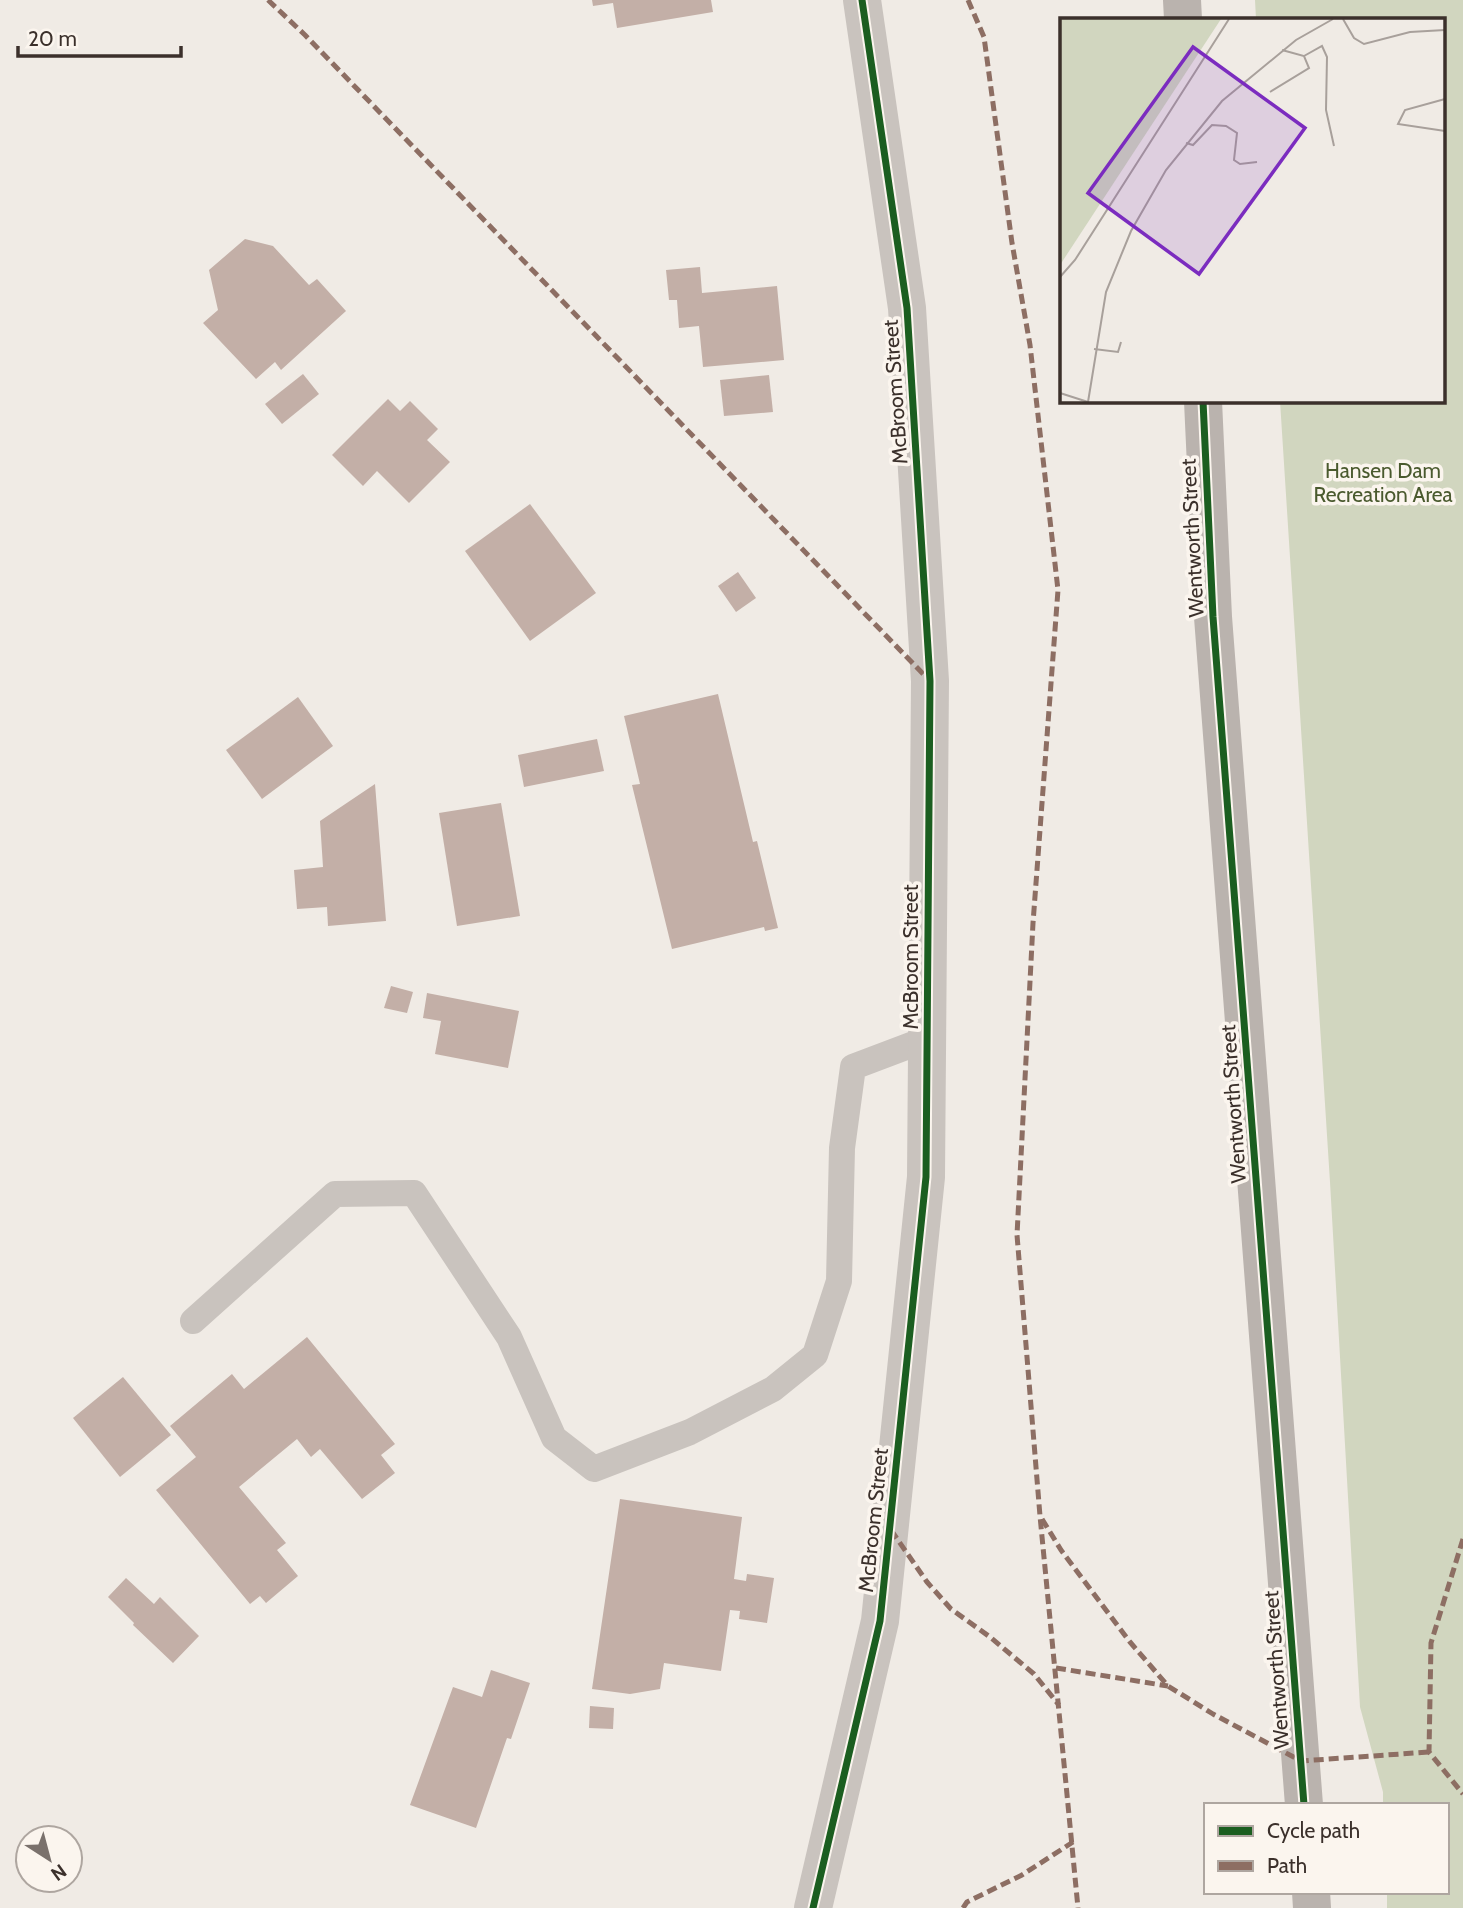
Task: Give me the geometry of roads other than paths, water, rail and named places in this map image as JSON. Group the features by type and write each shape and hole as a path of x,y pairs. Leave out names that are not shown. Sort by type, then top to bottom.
{"main road":[{"path":"1182,0 1183,18"},
{"name":"Wentworth Street","path":"1203,402 1213,617 1304,1803"}],"street":[{"name":"McBroom Street","path":"813,1908 880,1621 926,1177 930,681 907,308 862,0"}],"lane":[{"path":"193,1321 335,1194 414,1193 509,1337 554,1438 594,1469 690,1432 773,1389 815,1355 839,1281 842,1148 853,1067 927,1040"}],"park label":[{"name":"Hansen Dam Recreation Area","path":"1383,482"}]}
